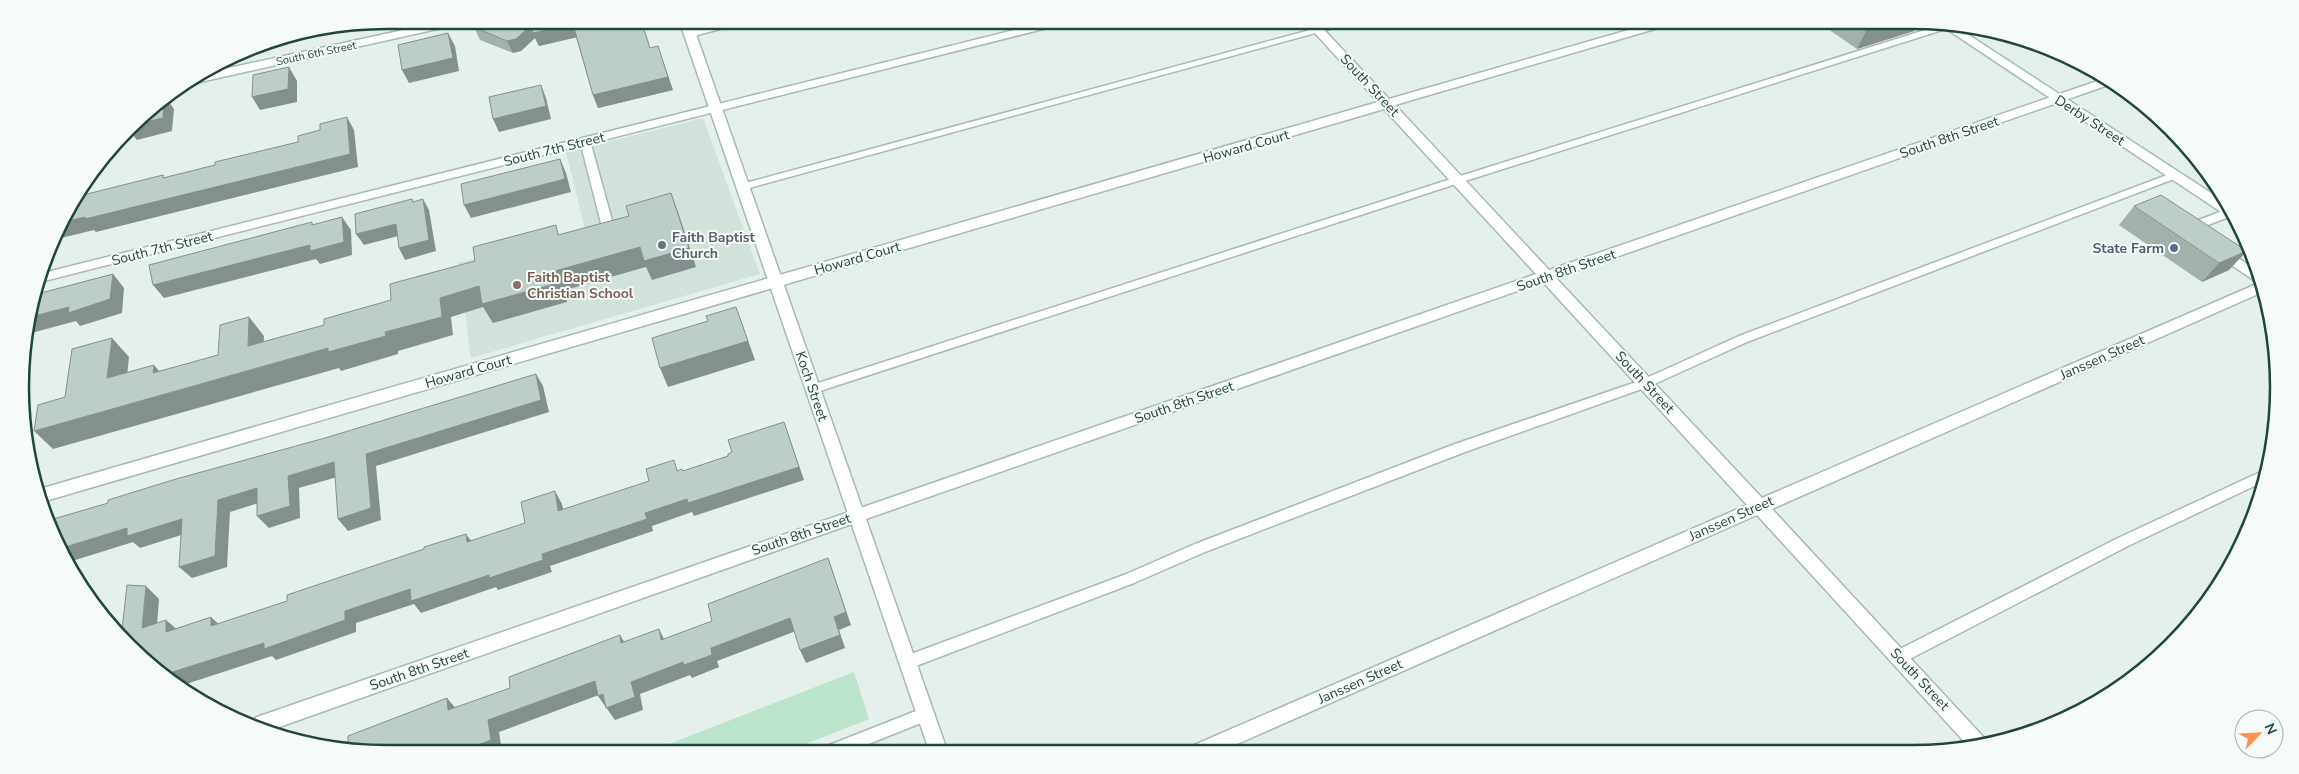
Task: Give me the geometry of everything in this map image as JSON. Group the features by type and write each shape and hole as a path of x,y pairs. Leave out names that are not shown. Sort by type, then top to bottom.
{"street":[{"name":"South 6th Street","path":"210,76 423,29"},
{"name":"Koch Street","path":"688,29 936,745"},
{"name":"South 7th Street","path":"46,277 1031,29"},
{"name":"South Street","path":"1318,29 1975,739"},
{"name":"Howard Court","path":"45,494 1645,29"},
{"name":"Derby Street","path":"1958,32 2221,207"},
{"name":"South 8th Street","path":"265,723 856,515 2101,83"},
{"name":"Janssen Street","path":"1215,745 2256,289"}],"lane":[{"path":"742,187 1300,29"},
{"path":"813,388 1458,180 1933,30"},
{"path":"585,141 609,231"},
{"path":"908,662 1129,579 1200,548 1460,448 1646,383 1743,339 2175,176"},
{"path":"2208,230 2200,224 2226,216"},
{"path":"2222,243 2231,259 2251,273"},
{"path":"1899,657 2123,542 2259,478"},
{"path":"848,745 926,714"}],"shaded area":[{"path":"703,118 760,274 471,358 458,263 585,229 566,152"}],"green space":[{"path":"854,672 869,719 803,745 667,745"}],"building":[{"path":"479,29 527,29 516,39 507,41"},
{"path":"532,29 551,29 533,33"},
{"path":"574,29 644,29 650,48 658,46 668,77 593,95"},
{"path":"448,33 453,58 402,70 398,45"},
{"path":"289,67 288,89 252,97 253,75"},
{"path":"541,85 546,106 493,119 489,97"},
{"path":"164,108 163,118 147,122"},
{"path":"347,117 350,154 85,219 85,217 71,220 85,194 163,175 163,178 215,165 215,162 298,142 298,136 320,130 320,124"},
{"path":"560,159 565,179 464,205 461,184"},
{"path":"671,193 689,248 644,261 640,247 555,271 558,283 482,304 479,286 440,298 442,317 385,332 386,336 328,352 328,348 34,431 38,405 65,397 72,349 112,338 107,378 154,365 153,373 218,355 220,325 249,317 248,346 324,325 324,319 391,300 390,284 475,261 473,247 556,225 558,235 629,216 626,206"},
{"path":"2161,195 2242,248 2244,252 2219,263 2134,206"},
{"path":"412,199 413,202 423,199 429,240 399,248 396,224 356,234 355,214"},
{"path":"342,217 344,242 310,251 310,245 153,285 149,265 312,222 312,225"},
{"path":"113,274 110,299 68,313 69,307 36,315 41,293"},
{"path":"736,307 748,341 660,368 652,338 708,321 706,316"},
{"path":"536,374 541,400 366,454 371,508 338,519 334,462 288,476 290,506 257,516 257,488 218,500 215,556 179,567 182,519 127,536 127,528 67,547 54,519 108,503 108,500 176,479 325,438"},
{"path":"784,422 799,467 688,503 687,499 645,513 647,519 542,554 543,560 489,578 489,575 411,601 410,589 345,611 345,620 264,649 264,643 171,672 122,628 127,585 146,586 142,628 166,620 166,632 211,617 211,626 287,601 287,595 424,549 424,547 466,534 467,542 525,523 521,502 555,491 558,511 649,481 646,469 674,460 677,471 682,469 683,471 728,456 732,452 728,440"},
{"path":"828,558 846,612 834,617 840,635 800,650 790,618 711,648 712,655 684,665 683,662 631,682 635,697 606,708 603,694 598,696 595,681 488,720 491,740 477,745 387,745 348,743 348,736 447,698 448,710 510,688 509,677 620,635 621,643 659,629 661,640 712,621 708,604"}],"place":[{"name":"Faith Baptist Church","path":"662,245"},
{"name":"State Farm","path":"2174,248"},
{"name":"Faith Baptist Christian School","path":"517,285"}]}
